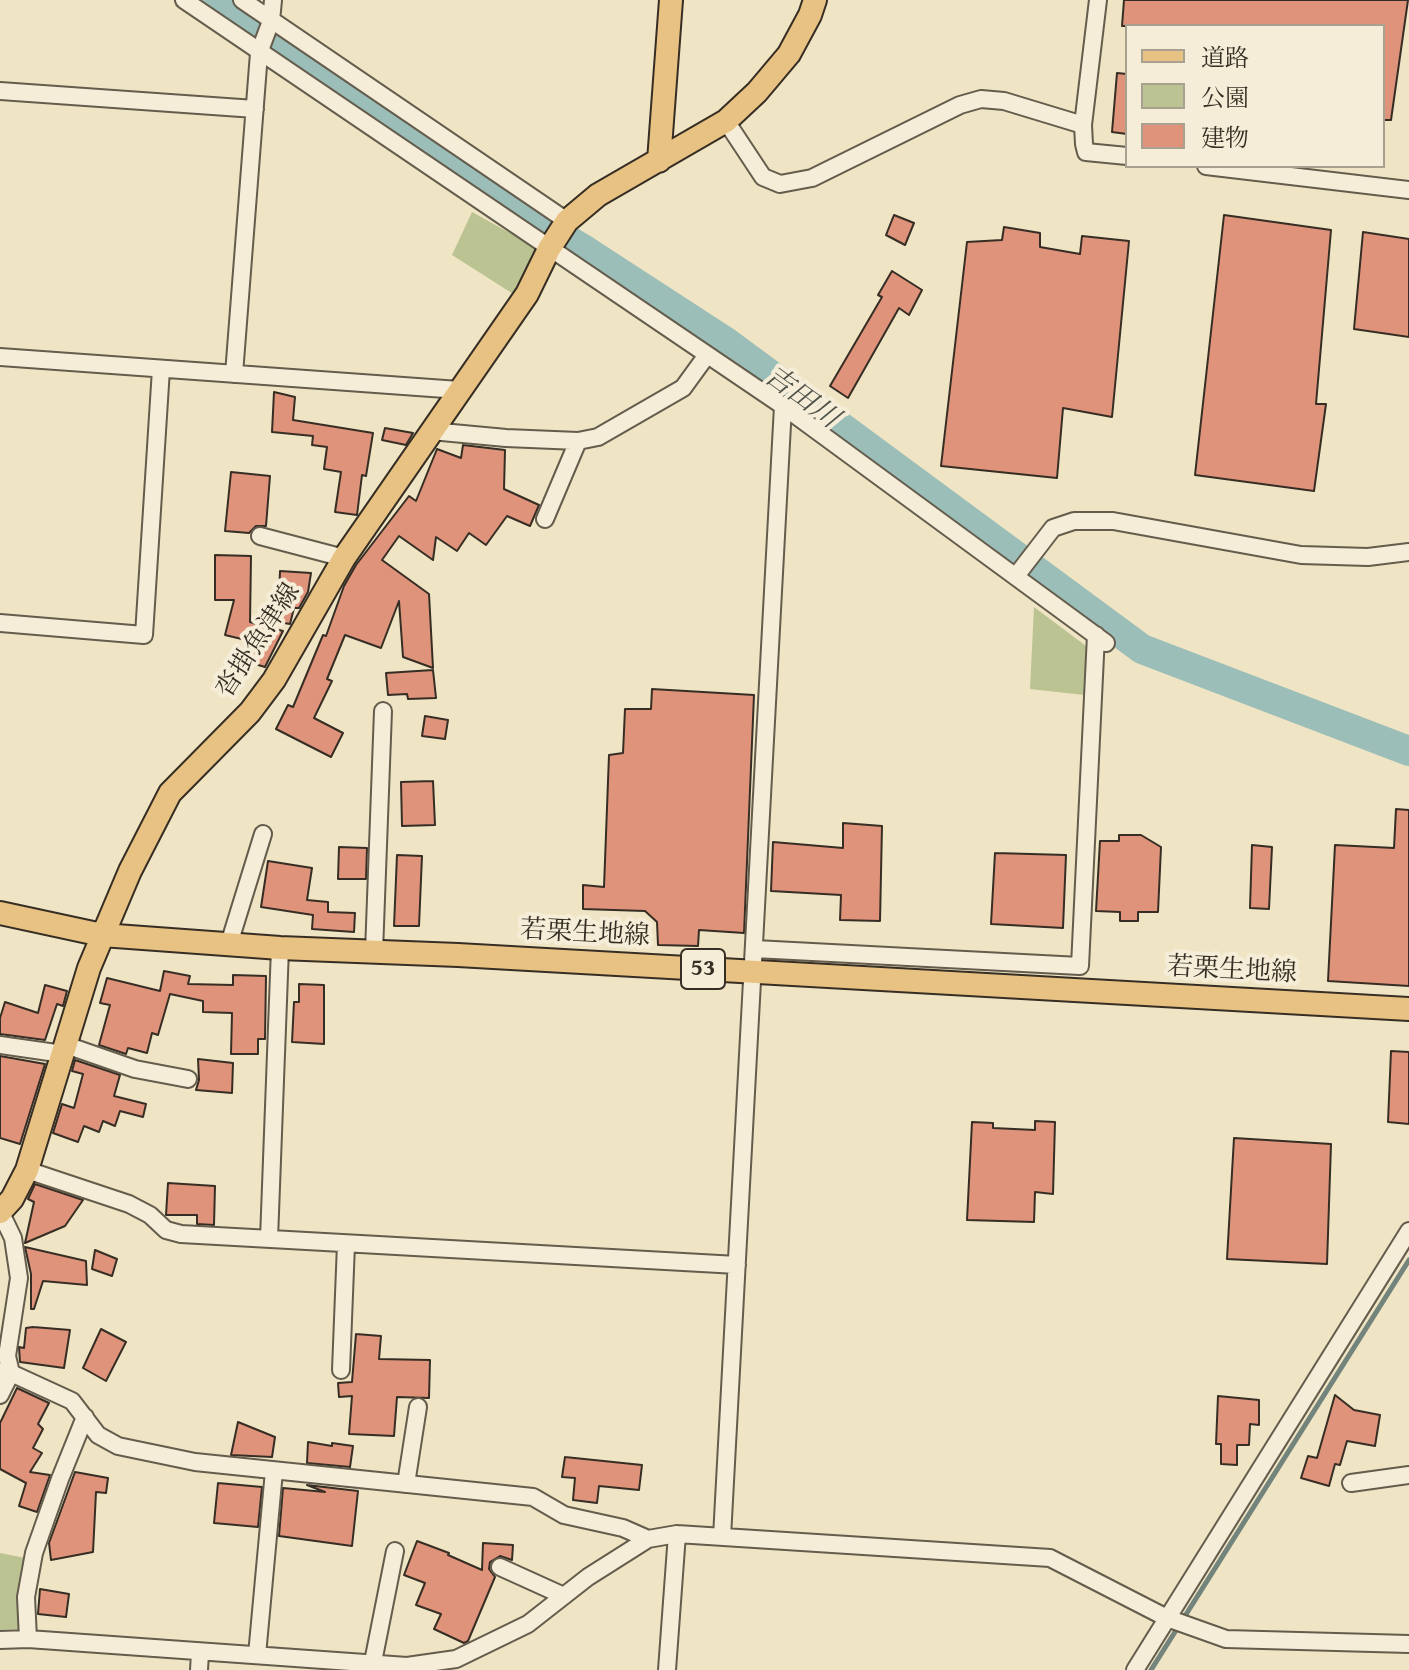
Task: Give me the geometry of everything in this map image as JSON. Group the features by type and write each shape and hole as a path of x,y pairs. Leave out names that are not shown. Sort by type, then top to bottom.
{"main road":[{"path":"659,161 671,0"},
{"name":"沓掛魚津線","path":"0,1212 12,1199 27,1170 102,935 142,845 170,793 250,712 274,680 344,558 527,294 558,235 598,195 726,121 757,92 789,54 815,0"},
{"name":"若栗生地線","path":"0,913 102,935 280,948 1409,1009"}],"street":[{"path":"184,0 558,235"},
{"path":"242,0 270,24 558,235 707,355 783,406 1101,639 1080,966 755,949"},
{"path":"234,374 260,49 270,24 273,0"},
{"path":"1098,0 1083,125 1086,152 1125,156"},
{"path":"0,91 255,109"},
{"path":"726,121 763,177 780,184 812,178 960,105 981,99 1004,101 1083,125"},
{"path":"1223,168 1409,190"},
{"path":"431,431 578,441 598,437 683,388 707,355"},
{"path":"0,357 459,390"},
{"path":"0,623 144,635 161,369"},
{"path":"722,1537 783,406"},
{"path":"545,519 578,441"},
{"path":"1016,576 1053,528 1074,521 1113,521 1301,555 1368,557 1409,552"},
{"path":"260,536 344,558"},
{"path":"374,952 383,711"},
{"path":"229,944 263,834"},
{"path":"269,1239 280,948"},
{"path":"0,1045 64,1050 188,1079"},
{"path":"27,1170 129,1204 150,1215 166,1230 181,1234 737,1265"},
{"path":"0,1212 13,1238 19,1278 0,1395"},
{"path":"1135,1670 1409,1231"},
{"path":"341,1370 346,1244"},
{"path":"6,1372 72,1401 98,1435 118,1446 195,1462 533,1497 564,1515 623,1528 648,1539"},
{"path":"406,1484 418,1407"},
{"path":"28,1639 26,1597 34,1553 85,1417"},
{"path":"257,1655 274,1471"},
{"path":"1351,1483 1409,1475"},
{"path":"0,1640 28,1639 407,1666 456,1659 528,1624 588,1577 648,1539 677,1534 1050,1558 1167,1618 1226,1639 1409,1644"},
{"path":"667,1670 677,1534"},
{"path":"373,1662 395,1551"},
{"path":"500,1567 564,1596"},
{"path":"199,1670 200,1653"}],"green space":[{"path":"472,212 537,248 518,297 452,255"},
{"path":"1034,607 1086,646 1084,695 1030,689"},
{"path":"0,1553 25,1558 21,1629 0,1630"}],"building":[{"path":"1124,0 1408,0 1391,120 1385,120 1385,24 1122,26"},
{"path":"1117,73 1125,74 1125,134 1112,132"},
{"path":"894,215 914,223 905,245 886,235"},
{"path":"1224,215 1331,230 1316,404 1326,404 1314,491 1195,475"},
{"path":"1004,227 1040,233 1040,247 1080,254 1082,236 1129,241 1112,417 1063,408 1057,478 941,466 967,242 1002,240"},
{"path":"1363,232 1409,239 1409,337 1354,329"},
{"path":"892,271 922,290 909,315 899,308 848,398 830,386 882,297 878,295"},
{"path":"274,392 295,397 293,420 373,433 366,476 362,475 357,515 335,512 341,472 324,469 327,447 312,445 313,436 272,432"},
{"path":"385,428 413,433 406,445 382,440"},
{"path":"463,445 505,450 504,489 539,505 530,526 507,516 486,545 469,533 457,551 436,537 433,560 399,536 382,560 429,594 433,668 403,657 399,601 381,648 345,635 327,679 332,681 314,718 343,733 331,757 276,729 288,705 293,707 323,635 326,636 344,586 356,565 409,496 416,501 437,449 461,458"},
{"path":"231,472 270,476 266,526 256,526 249,533 225,531"},
{"path":"215,555 251,556 250,622 283,631 265,667 248,662 254,642 225,635 234,600 215,600"},
{"path":"280,571 311,573 308,592 299,608 294,608 290,624 278,622"},
{"path":"433,670 436,698 408,699 407,694 388,695 386,673"},
{"path":"652,689 754,695 744,933 699,930 698,946 658,945 657,922 645,911 583,909 583,885 604,887 609,755 623,753 625,709 651,709"},
{"path":"425,716 448,720 445,739 422,736"},
{"path":"433,781 435,825 402,826 401,782"},
{"path":"1396,809 1409,810 1409,986 1328,981 1335,845 1394,848"},
{"path":"843,823 882,826 880,921 840,920 841,895 771,891 773,842 843,848"},
{"path":"1119,835 1141,835 1161,847 1158,912 1138,912 1138,921 1120,921 1120,912 1096,911 1100,841 1119,841"},
{"path":"1252,845 1272,847 1269,909 1250,908"},
{"path":"339,847 367,848 366,879 338,879"},
{"path":"995,853 1066,855 1063,928 991,924"},
{"path":"397,855 422,856 419,926 394,926"},
{"path":"268,861 312,868 307,900 328,902 328,912 355,913 354,932 312,929 313,915 261,907"},
{"path":"164,971 190,976 188,984 233,985 233,975 266,976 265,1039 258,1039 258,1054 231,1054 232,1013 203,1012 203,1001 170,994 158,1035 152,1033 147,1053 128,1048 126,1054 99,1045 110,1005 100,1003 107,978 160,991"},
{"path":"299,984 324,985 324,1044 292,1042 294,1002 299,1002"},
{"path":"45,985 67,991 63,1006 57,1004 45,1040 0,1034 0,1018 5,1002 38,1013"},
{"path":"1391,1051 1409,1052 1409,1124 1388,1122"},
{"path":"0,1056 45,1064 20,1144 0,1138"},
{"path":"198,1059 233,1063 232,1093 196,1090"},
{"path":"75,1060 120,1075 114,1096 146,1104 143,1117 120,1111 115,1126 103,1121 99,1132 84,1126 78,1142 53,1133 62,1104 74,1108 83,1074 72,1071"},
{"path":"1035,1121 1055,1122 1053,1194 1035,1192 1034,1222 967,1220 972,1122 993,1123 993,1128 1035,1130"},
{"path":"1234,1138 1331,1144 1327,1264 1227,1259"},
{"path":"168,1183 215,1186 214,1225 197,1224 197,1215 166,1215"},
{"path":"35,1184 83,1200 65,1226 25,1243 34,1202 28,1199"},
{"path":"25,1247 86,1261 87,1285 43,1281 34,1309 31,1309 31,1274"},
{"path":"95,1250 117,1259 112,1276 92,1269"},
{"path":"26,1328 70,1330 64,1368 20,1362 19,1347 24,1348"},
{"path":"101,1329 126,1342 106,1381 83,1368"},
{"path":"356,1334 381,1336 379,1359 430,1360 429,1398 397,1397 394,1436 349,1434 352,1396 339,1397 338,1383 352,1382"},
{"path":"17,1388 49,1403 38,1424 43,1429 33,1448 42,1453 30,1472 50,1475 37,1512 19,1506 26,1483 0,1469 0,1423"},
{"path":"1335,1395 1354,1410 1380,1415 1375,1446 1347,1441 1340,1465 1335,1464 1329,1486 1301,1478 1308,1456 1317,1458"},
{"path":"1218,1396 1259,1400 1259,1425 1250,1424 1249,1445 1237,1445 1237,1465 1221,1464 1221,1444 1216,1444"},
{"path":"238,1422 275,1437 272,1457 231,1455"},
{"path":"308,1442 353,1446 350,1467 307,1463"},
{"path":"565,1457 642,1465 639,1490 599,1486 597,1503 573,1500 575,1478 562,1477"},
{"path":"75,1472 108,1478 106,1493 96,1492 93,1552 51,1560 49,1543"},
{"path":"218,1483 262,1487 258,1527 214,1523"},
{"path":"307,1485 358,1491 352,1546 279,1536 283,1488 325,1492"},
{"path":"417,1541 482,1570 483,1543 513,1545 512,1560 500,1556 490,1562 489,1569 495,1577 468,1641 464,1643 434,1629 441,1614 416,1605 425,1583 404,1575"},
{"path":"40,1589 69,1594 66,1617 38,1614"}],"waterway":[{"name":"吉田川","path":"214,0 457,174 586,251 726,342 1142,649 1409,751"},
{"path":"1151,1670 1409,1260"}]}
